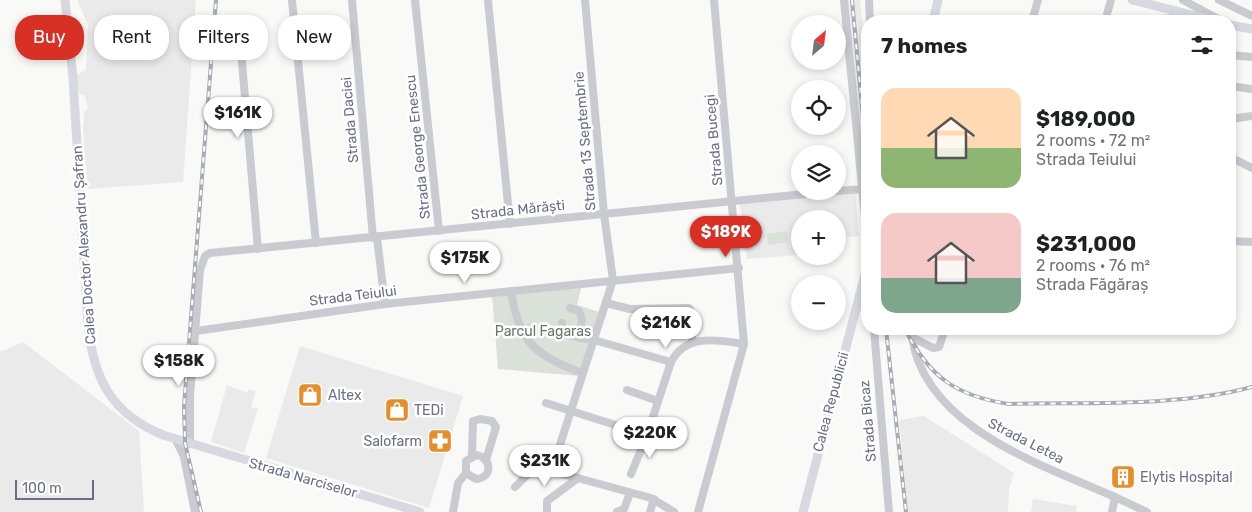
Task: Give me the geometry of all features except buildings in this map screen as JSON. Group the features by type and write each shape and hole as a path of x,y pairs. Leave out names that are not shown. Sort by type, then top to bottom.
{"main road":[{"name":"Calea Doctor Alexandru Șafran","path":"65,0 74,92 87,314 94,362 108,392 127,415 144,427 184,442"},
{"path":"934,15 938,0"},
{"path":"1135,1 1156,3 1192,15"},
{"path":"1236,26 1252,29"},
{"name":"Calea Republicii","path":"802,512 861,289"},
{"name":"Strada Narciselor","path":"184,442 420,512"}],"street":[{"path":"292,0 316,243"},
{"name":"Strada Daciei","path":"352,0 375,238 385,304"},
{"name":"Strada George Enescu","path":"415,0 439,231"},
{"path":"488,0 510,224"},
{"name":"Strada 13 Septembrie","path":"585,0 604,214 613,280"},
{"name":"Strada Bucegi","path":"698,512 744,344 739,268 714,0"},
{"path":"844,0 861,178"},
{"path":"869,0 870,15"},
{"path":"1034,15 1038,0"},
{"path":"1107,15 1111,0"},
{"path":"1184,0 1211,15"},
{"path":"1219,0 1252,16"},
{"path":"1236,56 1252,58"},
{"path":"242,60 258,249"},
{"path":"1236,87 1252,89"},
{"path":"1236,118 1252,116"},
{"path":"1236,160 1252,168"},
{"name":"Strada Mărăști","path":"846,190 861,188"},
{"name":"Strada Mărăști","path":"196,331 200,270 205,256 210,253 791,196"},
{"path":"1236,241 1252,242"},
{"name":"Strada Teiului","path":"196,331 385,304 739,268"},
{"path":"557,454 613,280"},
{"path":"511,291 516,317 522,332 540,354 551,361 583,373"},
{"path":"606,303 630,308 689,308 692,311 692,342"},
{"path":"570,308 579,312 582,319 579,338"},
{"path":"560,334 562,323"},
{"path":"522,332 531,328 594,340 671,362"},
{"path":"195,512 184,457 184,442 196,331"},
{"name":"Strada Bicaz","path":"874,335 888,512"},
{"path":"912,337 933,348 939,347 943,335"},
{"name":"Strada Letea","path":"912,337 920,362 931,384 950,409 976,430 1012,451 1147,512"},
{"path":"631,474 648,435 671,362 684,347 692,342 718,341 744,344"},
{"path":"626,390 658,401"},
{"path":"546,402 648,435"},
{"path":"453,512 458,483 466,473 465,465 472,456 473,421 480,419 492,421 496,427 486,460"},
{"path":"466,473 476,479 483,478 489,468 486,460 480,456 472,456"},
{"path":"516,487 531,471 552,471 654,500 674,512"},
{"path":"547,512 547,501 578,478"},
{"path":"617,512 624,509 630,493"},
{"path":"1112,512 1115,497"},
{"path":"650,512 654,500"}],"shaded area":[{"path":"77,0 196,0 195,15 179,15 179,60 192,60 183,182 88,189 83,132 84,112 88,109 85,96 79,93 77,75 86,70 88,25"},
{"path":"848,0 860,0 862,15 861,142"},
{"path":"855,192 859,236 846,237 846,210 791,210 791,256 747,259 740,204 791,199 846,200 846,193"},
{"path":"23,342 139,431 144,512 0,512 0,352"},
{"path":"300,346 463,396 429,508 266,458"},
{"path":"227,385 247,393 249,389 256,391 251,407 258,409 244,453 211,442"},
{"path":"924,416 1014,473 1009,489 1008,512 908,512 899,420"},
{"path":"1033,499 1077,506 1076,512 1031,512"}],"green space":[{"path":"787,231 788,242 768,245 767,234"},
{"name":"Parcul Fagaras","path":"582,285 577,305 599,312 579,376 498,369 492,295"}],"railway":[{"path":"201,512 185,443 184,406 216,0"},
{"path":"852,0 861,96"},
{"path":"887,335 906,512"},
{"path":"908,335 924,360 946,382 974,396 1009,404 1163,401 1194,398 1252,387"}],"place":[{"name":"Altex","path":"310,395"},
{"name":"TEDi","path":"397,410"},
{"name":"Salofarm","path":"440,441"},
{"name":"Elytis Hospital","path":"1123,477"}]}
